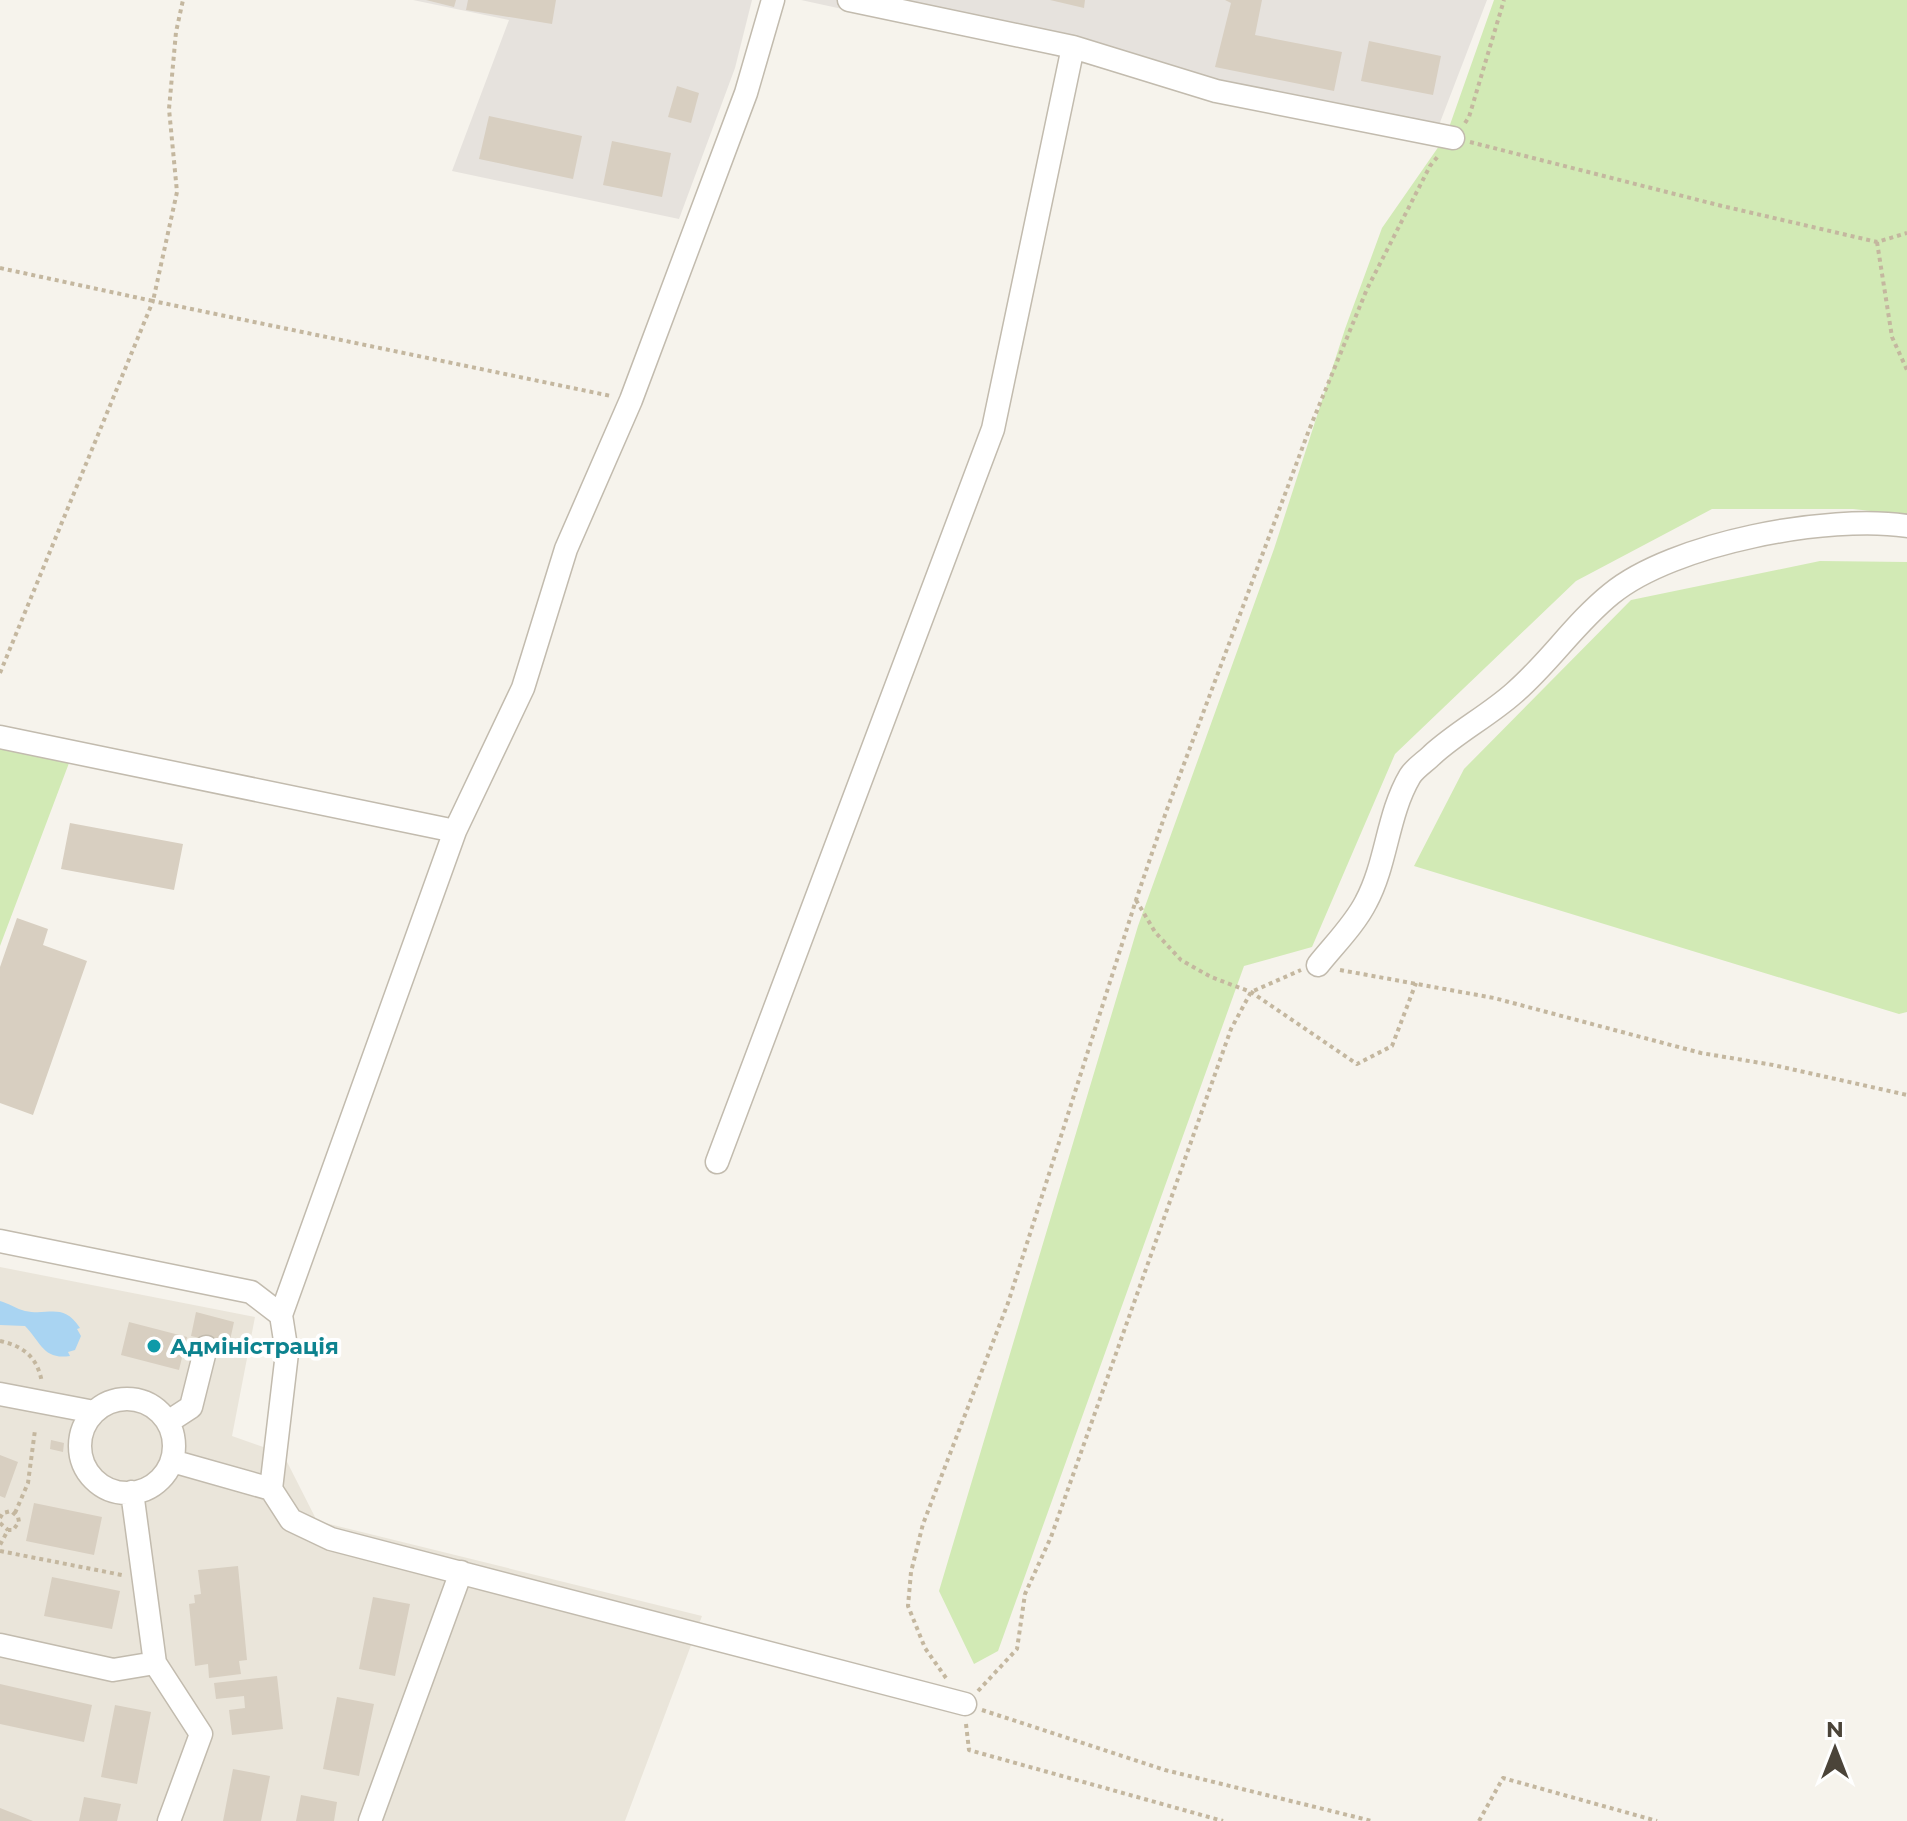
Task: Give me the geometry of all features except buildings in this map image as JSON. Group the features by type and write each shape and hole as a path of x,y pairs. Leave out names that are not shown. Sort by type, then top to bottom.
{"street":[{"path":"773,0 746,93 631,400 566,549 523,688 455,831 281,1315 287,1353 271,1489 291,1520 331,1539 965,1704"},
{"path":"849,0 1073,47 1216,91 1453,138"},
{"path":"717,1162 993,429 1073,47"},
{"path":"1318,965 1366,902 1394,812 1411,774 1455,735 1513,694 1588,614 1615,591 1648,572 1681,559 1763,535 1838,523 1907,526"},
{"path":"0,737 455,831"},
{"path":"0,1241 251,1292 281,1315"},
{"path":"168,1422 191,1407 206,1347"},
{"path":"0,1394 94,1412"},
{"path":"114,1400 138,1400 158,1409 168,1422 174,1438 172,1461 157,1482 132,1492 106,1488 87,1470 80,1444 82,1432 94,1412 114,1400"},
{"path":"172,1461 271,1489"},
{"path":"132,1492 155,1663 201,1734 169,1821"},
{"path":"370,1821 461,1572"},
{"path":"0,1645 113,1670 155,1663"}],"path":[{"path":"0,673 153,301 177,192 169,109 176,32 183,0"},
{"path":"1223,1821 969,1750 965,1704 925,1648 908,1606 911,1572 923,1524 1008,1303 1136,900 1309,430 1367,289 1430,166 1469,117 1504,0"},
{"path":"1453,138 1877,242 1907,233"},
{"path":"1877,242 1892,337 1907,370"},
{"path":"0,268 631,400"},
{"path":"1136,900 1155,932 1181,960 1211,977 1251,992 1357,1064 1392,1046 1416,983"},
{"path":"965,1704 1017,1649 1025,1594 1051,1537 1231,1029 1251,992 1318,965 1494,998 1701,1053 1773,1065 1907,1095"},
{"path":"0,1341 18,1345 39,1365 43,1391"},
{"path":"15,1513 28,1483 35,1430"},
{"path":"8,1530 1,1517 15,1513"},
{"path":"15,1513 17,1526 8,1530 0,1548 132,1577"},
{"path":"965,1704 1165,1770 1372,1821"},
{"path":"1479,1821 1503,1778 1657,1821"}],"shaded area":[{"path":"413,0 752,0 735,68 679,219 452,171 509,20"},
{"path":"801,0 1487,0 1439,125 1210,81 1200,95 1040,52"},
{"path":"0,1267 255,1317 232,1436 283,1454 317,1521 702,1616 625,1821 0,1821"}],"green space":[{"path":"1494,0 1907,0 1907,515 1853,509 1712,509 1576,581 1395,754 1312,947 1244,966 998,1651 974,1664 939,1591 1138,926 1274,549 1345,329 1382,228 1446,136"},
{"path":"1820,561 1907,562 1907,1012 1899,1014 1414,866 1464,769 1631,600"},
{"path":"0,748 69,763 0,946"}],"water":[{"path":"0,1301 25,1311 68,1315 80,1328 77,1329 81,1336 75,1350 68,1352 70,1356 54,1355 43,1348 25,1326 0,1325"}],"place":[{"name":"Адміністрація","path":"154,1346"}]}
